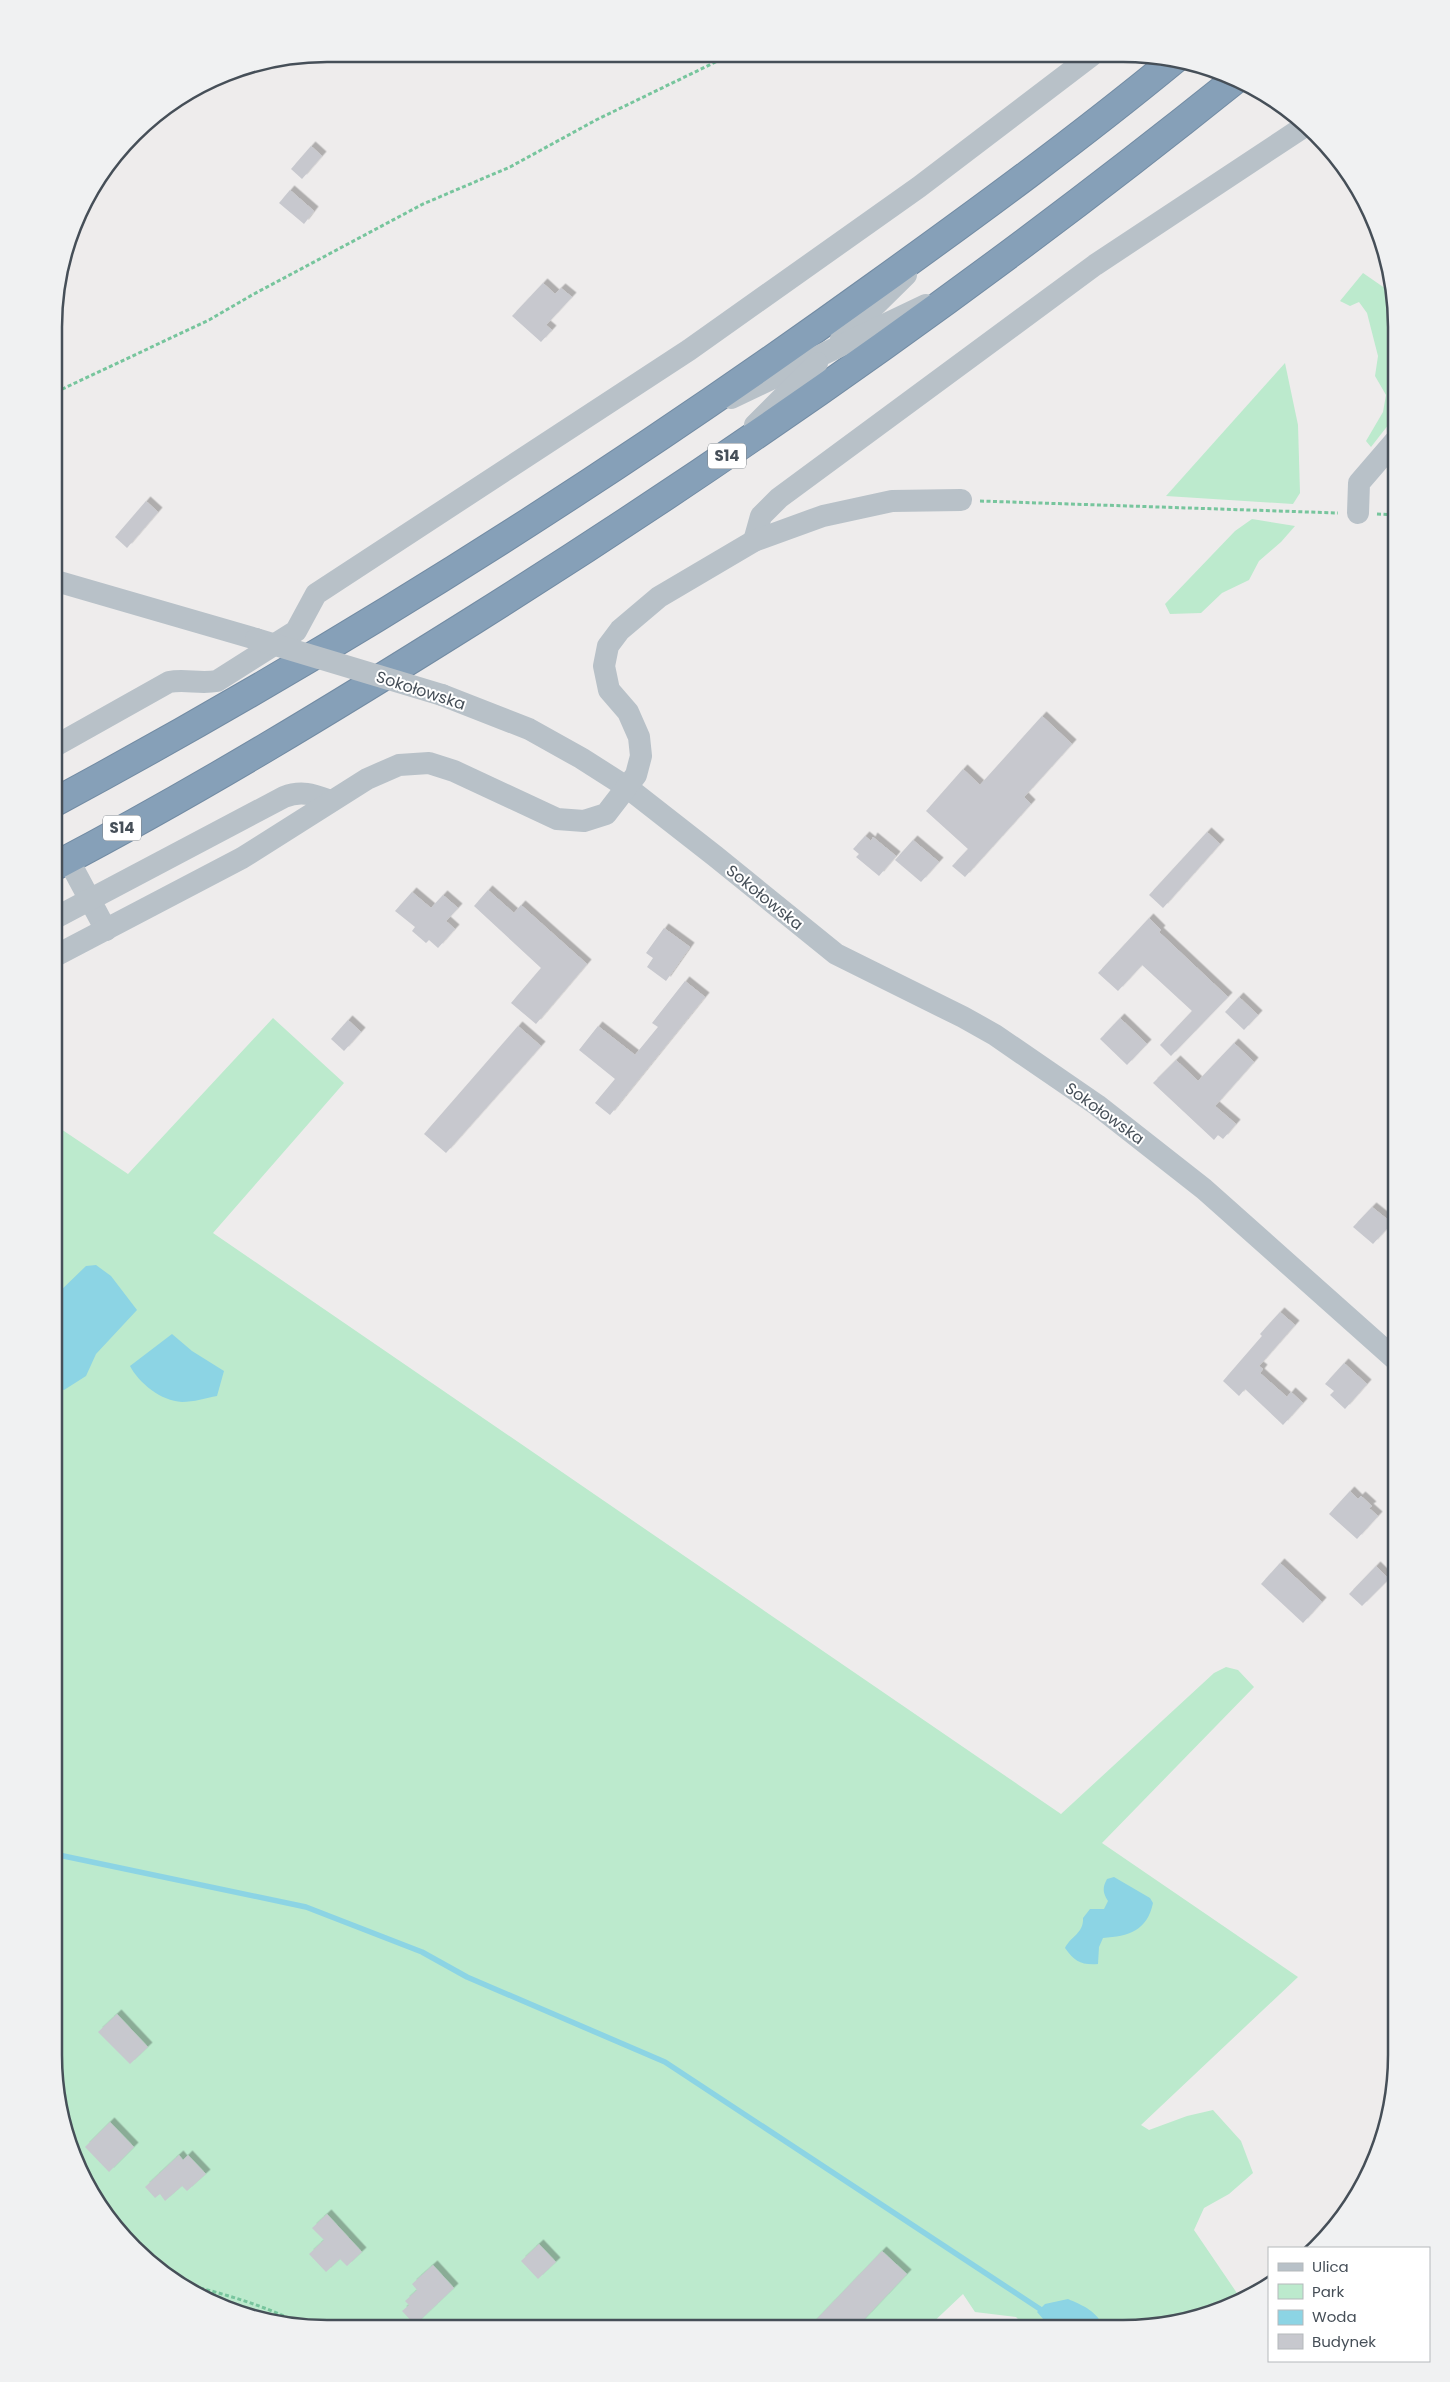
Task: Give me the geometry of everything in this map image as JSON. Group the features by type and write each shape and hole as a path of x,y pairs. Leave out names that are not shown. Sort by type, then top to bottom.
{"highway":[{"path":"63,798 129,762 413,598 686,420 944,237 1166,67"},
{"name":"S14","path":"63,862 372,684 605,538 717,463 976,280 1229,85"}],"street":[{"path":"63,742 169,682 179,680 202,684 217,681 296,631 316,594 689,350 919,187 1082,62"},
{"path":"754,541 762,516 779,498 1095,265 1299,130"},
{"path":"717,463 944,237"},
{"path":"686,420 976,280"},
{"path":"1358,513 1359,483 1388,449"},
{"path":"63,952 242,858 367,778 400,765 429,763 454,771 557,819 584,821 606,814 628,788 636,775 640,756 639,737 628,712 609,690 604,666 608,646 620,630 659,597 754,541 823,516 892,502 961,500"},
{"name":"Sokołowska","path":"63,583 442,694 529,729 581,758 628,788 836,954 963,1017 1097,1104 1204,1189 1388,1353"},
{"path":"63,914 295,792 307,792 331,802"},
{"path":"63,864 90,901 106,930"}],"path":[{"path":"63,389 209,320 252,294 423,204 510,167 596,120 716,62"},
{"path":"961,500 1388,514"},
{"path":"205,2290 252,2302 283,2315"}],"green space":[{"path":"1363,273 1384,288 1388,328 1388,425 1371,447 1366,441 1383,412 1386,395 1375,376 1378,356 1367,313 1359,302 1350,306 1340,301"},
{"path":"1285,363 1298,425 1300,493 1293,504 1166,496"},
{"path":"1252,519 1295,526 1281,542 1259,561 1249,580 1222,593 1201,613 1170,614 1165,604 1235,531"},
{"path":"273,1018 344,1083 213,1233 1061,1814 1214,1673 1226,1667 1238,1670 1254,1687 1102,1843 1298,1977 1141,2125 1149,2130 1187,2116 1213,2110 1241,2141 1253,2173 1229,2194 1204,2208 1194,2230 1237,2293 1208,2305 1174,2314 1122,2320 1019,2320 1016,2317 975,2312 963,2294 935,2320 328,2320 276,2314 226,2299 180,2275 140,2242 107,2202 90,2172 72,2123 63,2072 63,1130 128,1174"}],"water":[{"path":"96,1265 111,1276 137,1310 96,1354 86,1376 64,1390 63,1288 86,1266"},
{"path":"172,1334 192,1351 224,1371 217,1396 191,1401 174,1401 159,1395 139,1379 130,1366"},
{"path":"1114,1877 1150,1898 1153,1903 1150,1912 1146,1920 1136,1930 1121,1936 1103,1938 1099,1947 1098,1964 1079,1962 1065,1948 1079,1931 1083,1918 1090,1909 1104,1909 1108,1901 1104,1893 1104,1885 1107,1879"},
{"path":"1068,2299 1094,2313 1100,2320 1044,2320 1037,2312 1045,2304"}],"building":[{"path":"311,146 322,156 302,179 291,169"},
{"path":"290,190 314,211 304,224 279,203"},
{"path":"543,283 555,294 561,288 572,297 546,325 552,330 541,342 512,316"},
{"path":"146,501 158,512 127,548 115,537"},
{"path":"1042,716 1072,744 1024,797 1031,804 965,877 952,866 968,849 926,811 963,769 980,785"},
{"path":"1207,832 1220,844 1163,908 1149,895"},
{"path":"865,836 871,841 873,837 896,856 879,876 856,857 859,854 853,849"},
{"path":"913,840 939,862 921,882 895,860"},
{"path":"488,890 514,913 521,905 587,964 536,1024 511,1003 541,968 474,906"},
{"path":"412,892 431,908 443,895 458,908 446,921 455,929 438,948 429,940 426,943 412,931 415,927 395,911"},
{"path":"1149,918 1161,930 1159,932 1228,997 1171,1056 1160,1045 1192,1011 1142,965 1118,991 1098,973"},
{"path":"664,928 690,947 666,981 647,967 653,958 646,953"},
{"path":"685,981 705,997 610,1115 595,1103 615,1079 579,1050 598,1026 635,1055 658,1027 652,1023"},
{"path":"1239,997 1258,1015 1244,1030 1225,1012"},
{"path":"1120,1018 1147,1044 1127,1065 1100,1039"},
{"path":"348,1020 361,1032 344,1051 331,1039"},
{"path":"518,1026 541,1046 446,1153 424,1134"},
{"path":"1234,1043 1254,1062 1215,1106 1236,1124 1223,1139 1218,1135 1214,1140 1153,1083 1176,1060 1198,1081"},
{"path":"1372,1207 1388,1220 1388,1227 1373,1244 1353,1227"},
{"path":"1280,1312 1295,1325 1259,1366 1263,1369 1260,1373 1287,1397 1291,1392 1303,1403 1283,1425 1245,1389 1239,1396 1223,1381"},
{"path":"1344,1363 1367,1384 1345,1409 1330,1395 1334,1391 1325,1384"},
{"path":"1350,1491 1358,1499 1361,1496 1372,1506 1369,1508 1378,1516 1357,1539 1329,1514"},
{"path":"1280,1563 1322,1602 1303,1623 1261,1584"},
{"path":"1376,1566 1388,1578 1362,1606 1349,1594"},
{"path":"117,2014 148,2047 130,2064 98,2032"},
{"path":"110,2122 134,2147 109,2172 85,2147"},
{"path":"179,2155 183,2160 188,2155 206,2174 187,2191 182,2186 165,2201 160,2194 155,2198 145,2187"},
{"path":"327,2214 362,2252 347,2266 340,2259 326,2272 309,2254 324,2240 312,2228"},
{"path":"539,2244 556,2262 538,2279 521,2261"},
{"path":"882,2251 907,2274 864,2320 816,2320"},
{"path":"433,2265 454,2288 420,2320 410,2320 402,2311 409,2305 405,2301 417,2290 412,2284"}],"waterway":[{"path":"63,1856 306,1907 422,1952 467,1977 665,2062 1046,2313"}]}
